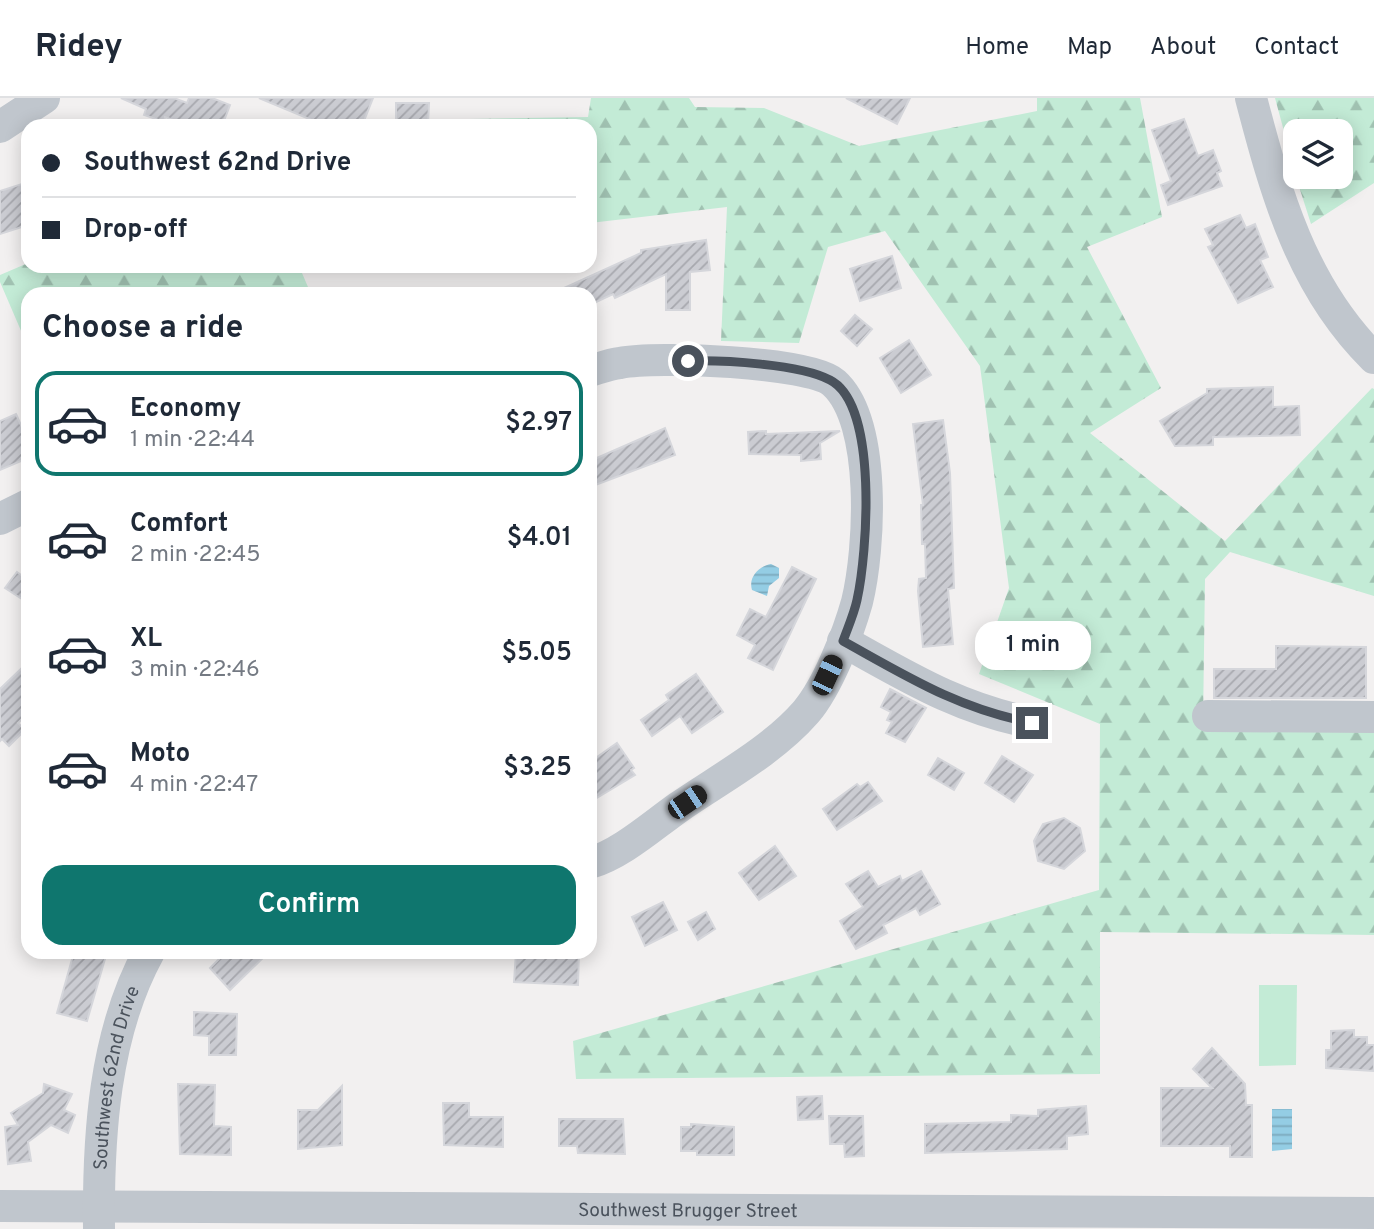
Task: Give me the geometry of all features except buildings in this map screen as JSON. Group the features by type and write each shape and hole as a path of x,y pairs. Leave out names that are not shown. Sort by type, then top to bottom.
{"street":[{"path":"0,127 44,98"},
{"path":"1251,98 1275,191 1300,254 1327,303 1374,358"},
{"path":"597,368 622,362 710,360 802,371 833,381 852,404 864,459 867,490 866,537 857,601 843,641 819,692 805,712 755,756 619,848 597,859"},
{"path":"0,519 21,508"},
{"path":"843,641 952,701 989,714 1032,723"},
{"path":"1208,716 1374,717"},
{"name":"Southwest 62nd Drive","path":"99,1218 100,1151 115,1048 131,993 146,959"},
{"name":"Southwest Brugger Street","path":"0,1206 99,1218 1073,1220 1374,1213"}],"green space":[{"path":"591,98 689,98 695,107 764,108 859,146 1037,111 1037,98 1140,98 1162,217 1087,247 1161,388 1090,433 1225,541 1372,388 1374,389 1374,596 1230,552 1205,579 1203,723 1374,726 1374,935 1100,932 1100,1074 576,1079 573,1041 1099,890 1100,724 979,674 1009,588 980,366 885,231 828,247 799,343 721,341 727,207 597,222 597,119 469,119 588,117"},
{"path":"1275,98 1374,98 1374,183 1311,224 1300,189 1353,189 1353,119 1283,119 1283,128"},
{"path":"21,266 21,273 302,273 308,287 21,287 21,331 0,282 0,275"},
{"path":"1259,985 1297,985 1296,1065 1259,1066"}],"water":[{"path":"771,564 779,568 779,578 769,586 767,596 752,590 751,585 759,570"},
{"path":"1272,1109 1292,1109 1292,1149 1272,1151"}],"route":[{"path":"688,361 710,360 802,371 833,381 852,404 864,459 867,490 866,537 857,601 843,641 952,701 989,714 1032,723"}]}
